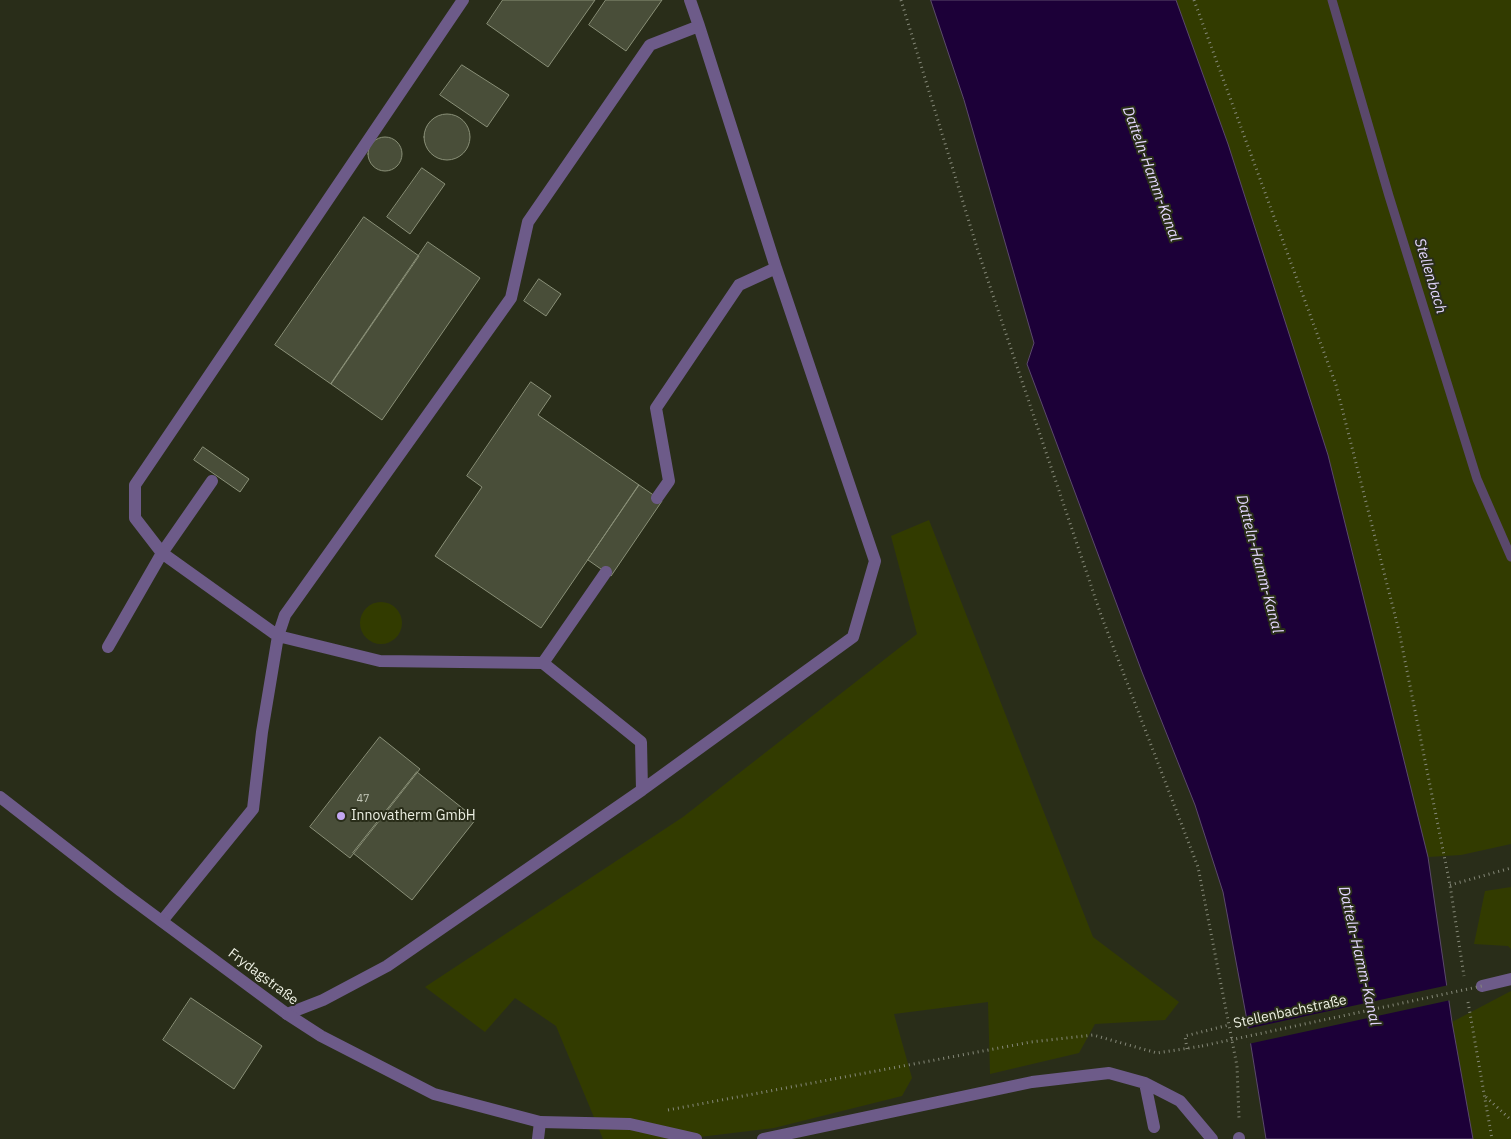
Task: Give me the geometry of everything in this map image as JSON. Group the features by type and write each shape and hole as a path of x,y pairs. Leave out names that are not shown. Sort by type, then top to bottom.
{"street":[{"path":"463,0 135,485 136,518 162,553 278,636 380,662 543,663 641,742 642,790"},
{"path":"287,1014 322,1000 386,966 642,790 853,637 875,561 776,268 690,0"},
{"path":"162,921 253,809 262,732 278,636 285,615 511,298 528,222 650,45 699,26"},
{"path":"657,498 668,481 656,408 739,285 776,268"},
{"path":"108,647 162,553 212,481"},
{"path":"543,663 606,572"},
{"name":"Frydagstraße","path":"0,797 287,1014 321,1036 434,1094 540,1122 630,1124 696,1139"},
{"path":"1482,986 1511,978"},
{"path":"762,1139 1032,1082 1109,1073 1145,1083 1180,1100 1212,1139"},
{"path":"1145,1083 1154,1127"},
{"path":"538,1139 540,1122"}],"path":[{"path":"901,0 978,251 1101,615 1198,867 1237,1066 1239,1139"},
{"path":"1194,0 1336,385 1399,631 1450,885 1464,974"},
{"path":"1450,885 1511,868"},
{"name":"Stellenbachstraße","path":"630,1124 670,1110 1031,1042 1092,1035 1157,1053 1190,1049 1482,986"},
{"path":"1467,997 1486,1096 1492,1139"},
{"path":"1190,1049 1185,1036 1229,1025"},
{"path":"1486,1096 1511,1120"}],"green space":[{"path":"1176,0 1511,0 1511,844 1461,855 1428,857 1328,455 1228,144"},
{"path":"929,520 1093,937 1179,1002 1165,1020 1095,1024 1079,1053 990,1074 988,1002 894,1014 912,1078 902,1096 774,1128 683,1139 603,1139 556,1026 515,998 485,1032 425,987 683,817 917,634 891,536"},
{"path":"385,602 393,605 399,611 402,623 399,635 393,641 377,644 369,641 363,635 360,619 363,611 369,605"},
{"path":"1511,887 1511,949 1508,946 1474,944 1485,891"},
{"path":"1511,991 1511,1139 1473,1139 1452,1022"}],"water":[{"name":"Datteln-Hamm-Kanal","path":"931,0 1176,0 1228,144 1328,455 1428,857 1452,1022 1473,1139 1266,1139 1246,1015 1223,892 1195,805 1142,672 1027,364 1034,343 964,100"}],"pier":[{"path":"1449,985 1451,1000 1248,1044 1246,1029"}],"building":[{"path":"503,0 595,0 548,67 487,24"},
{"path":"606,0 662,0 626,51 589,25"},
{"path":"462,65 509,95 487,127 440,95"},
{"path":"447,114 460,118 466,124 470,137 466,150 460,156 447,160 434,156 428,150 424,137 428,124 434,118"},
{"path":"385,137 397,142 402,154 397,166 385,171 373,166 368,154 373,142"},
{"path":"422,168 445,184 410,234 387,217"},
{"path":"364,217 419,256 331,384 275,345"},
{"path":"428,242 480,278 382,420 331,384"},
{"path":"539,279 561,294 546,316 524,301"},
{"path":"531,382 551,396 538,415 639,485 541,628 435,556 482,487 467,476"},
{"path":"203,447 249,479 240,492 194,460"},
{"path":"639,485 662,501 611,576 588,560"},
{"path":"380,737 420,769 350,858 310,827"},
{"path":"417,772 476,819 412,900 353,853"},
{"path":"191,998 262,1046 234,1089 163,1040"}],"waterway":[{"name":"Stellenbach","path":"1332,0 1389,196 1477,479 1511,557"}],"place":[{"name":"Innovatherm GmbH","path":"341,816"}]}
